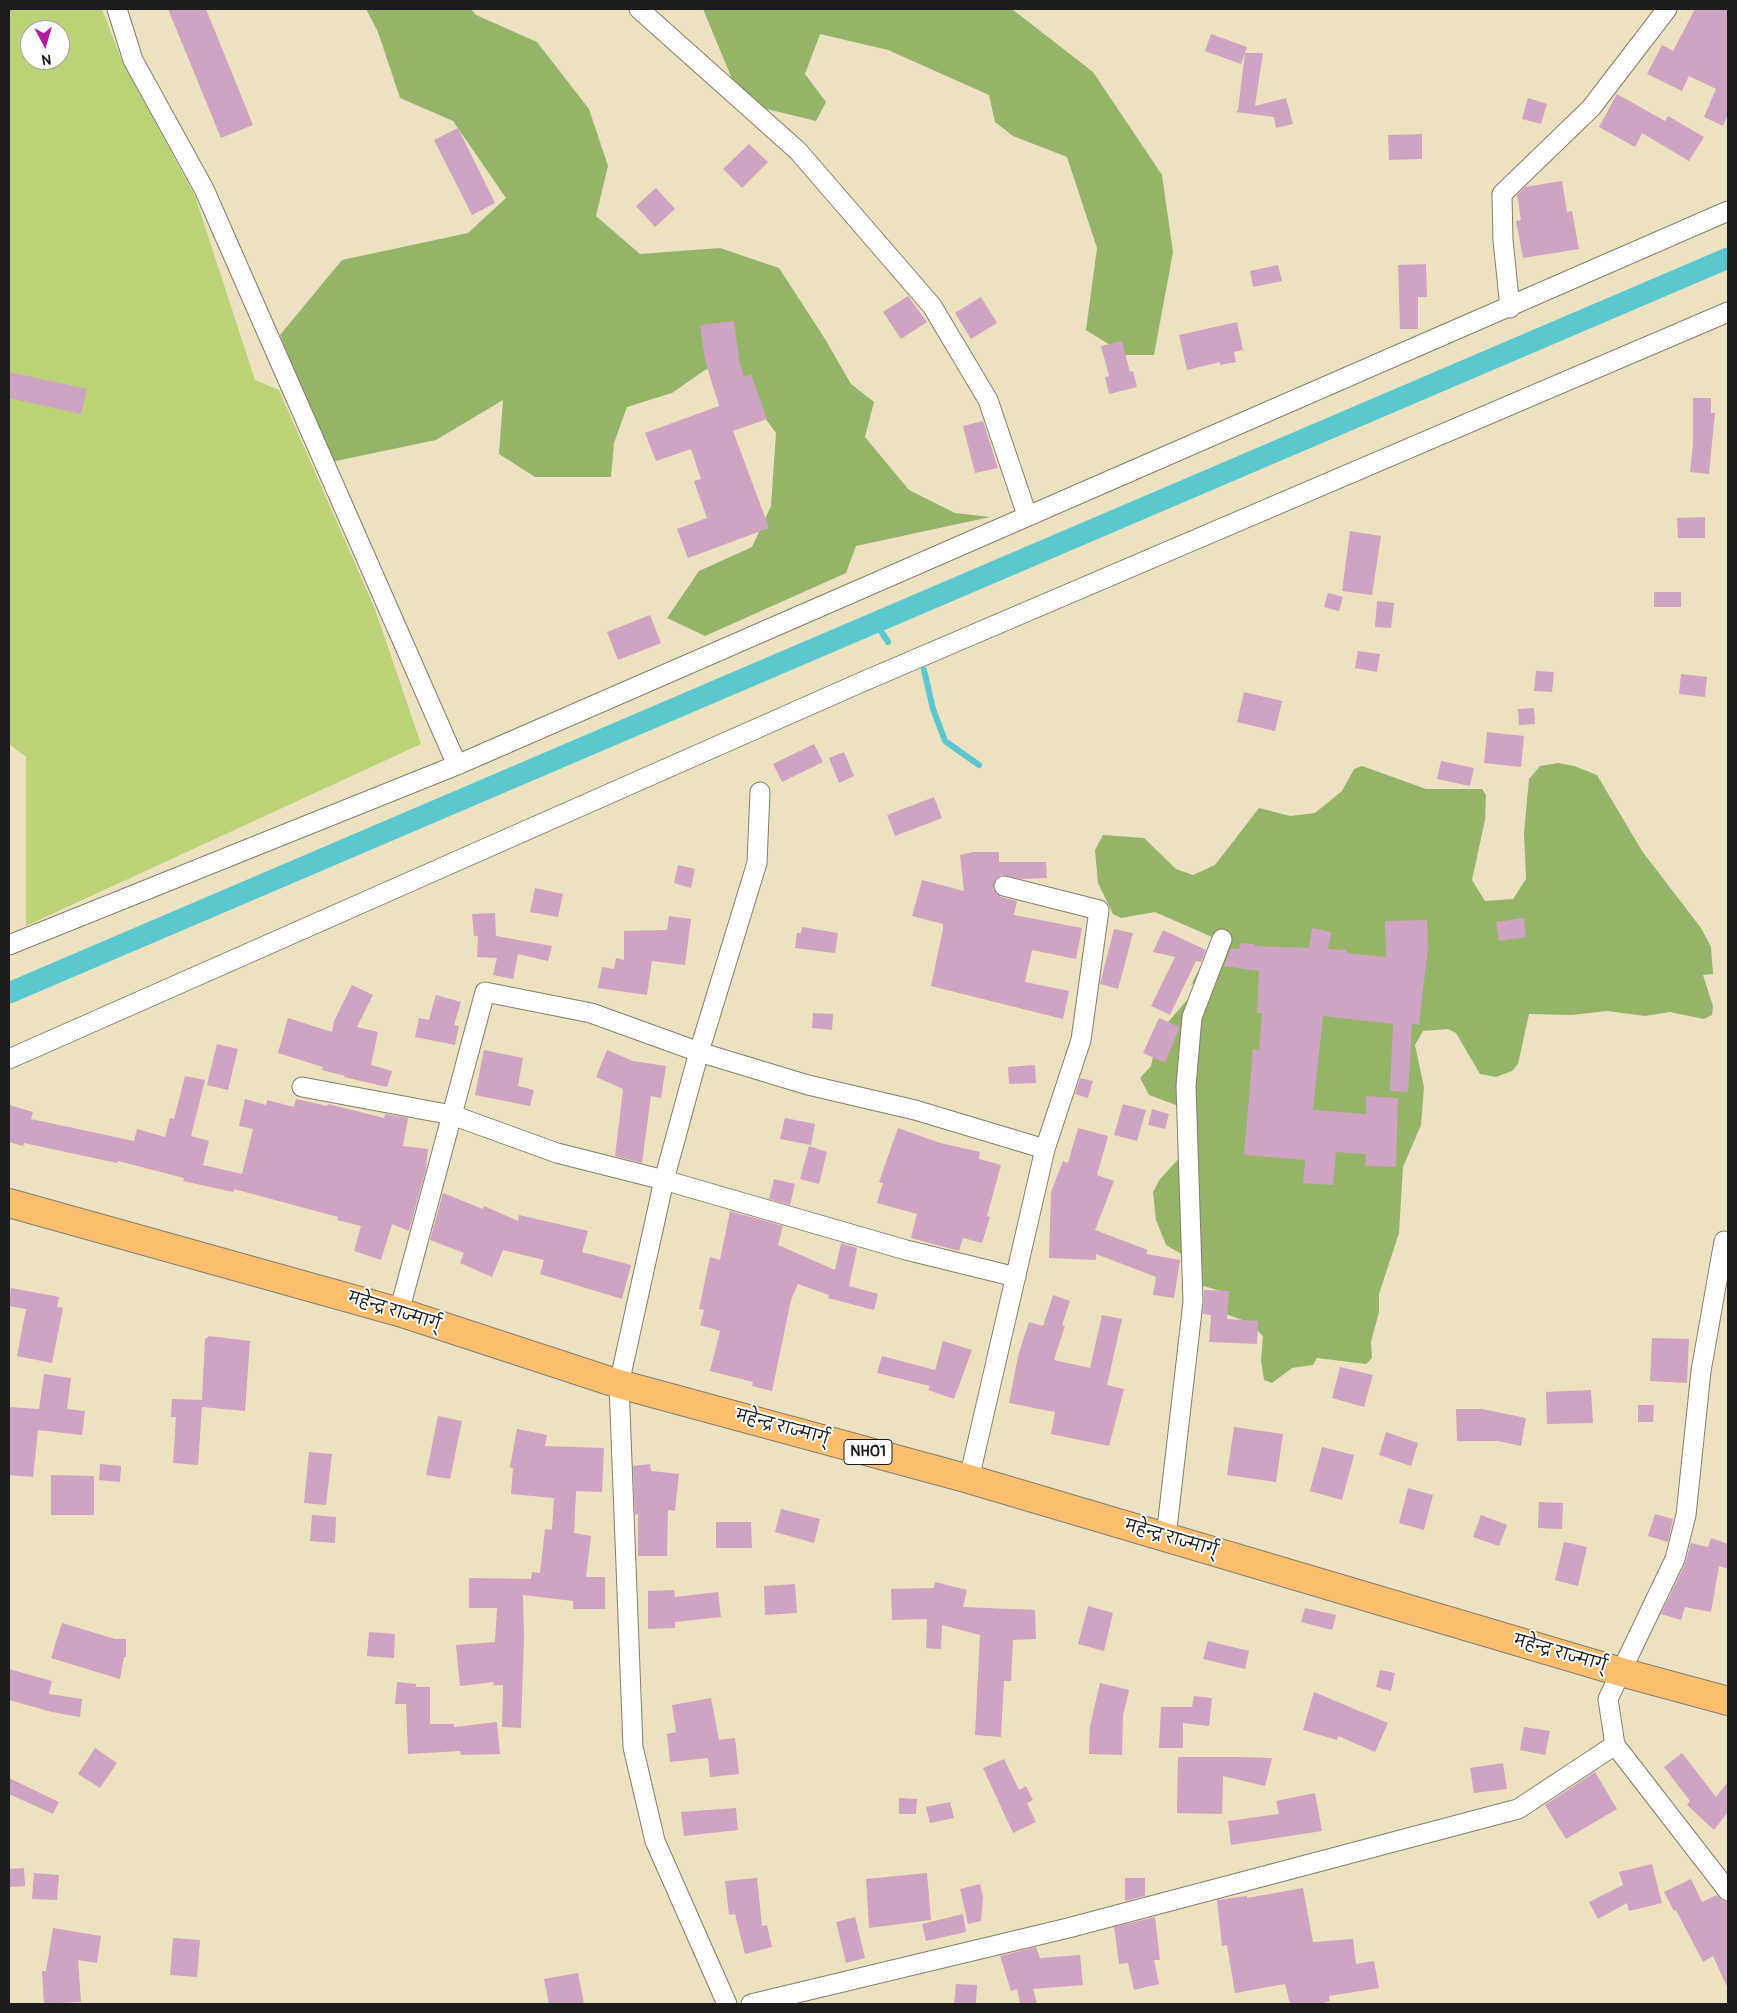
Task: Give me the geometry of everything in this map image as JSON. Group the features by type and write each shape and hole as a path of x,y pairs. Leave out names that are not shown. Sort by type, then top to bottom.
{"highway":[{"name":"महेन्द्र राज्मार्ग्","path":"9,1203 399,1312 619,1384 969,1479 1621,1672 1728,1701"}],"street":[{"path":"117,9 133,60 204,189 457,765"},
{"path":"639,9 798,151 932,306 988,400 1028,515"},
{"path":"1510,308 1503,240 1502,194 1591,108 1667,9"},
{"path":"9,944 457,765 1028,515 1510,308 1728,211"},
{"path":"9,1059 862,682 1728,312"},
{"path":"727,2004 656,1841 633,1747 619,1384 664,1180 699,1052 757,863 760,792"},
{"path":"969,1479 1045,1149 1081,1040 1099,910 1004,886"},
{"path":"1166,1538 1193,1302 1186,1086 1192,1017 1222,939"},
{"path":"399,1312 485,992 591,1013 699,1052 808,1085 916,1110 1045,1149"},
{"path":"302,1086 452,1115 557,1153 664,1180 906,1250 1016,1277"},
{"path":"1724,1241 1701,1371 1686,1515 1675,1559 1608,1699 1615,1745 1728,1891"},
{"path":"751,2004 1068,1928 1518,1809 1615,1745"}],"green space":[{"path":"9,9 102,9 122,61 195,196 255,380 279,390 375,609 421,744 26,926 26,757 9,744"},
{"path":"366,9 471,9 476,15 537,42 589,109 608,166 596,216 640,254 720,248 779,268 825,339 851,384 874,402 865,437 909,490 955,513 990,517 856,546 846,573 705,636 667,618 699,571 752,547 771,506 776,433 750,397 733,359 705,370 672,393 627,407 614,443 611,477 535,477 499,454 503,400 436,440 331,462 280,335 342,260 468,233 506,198 453,121 400,98 378,32"},
{"path":"703,9 1012,9 1093,72 1162,175 1173,252 1154,355 1126,355 1086,330 1097,248 1067,157 1013,136 995,122 989,95 888,50 820,34 805,74 826,102 816,121 742,103"},
{"path":"1558,763 1574,766 1597,775 1642,851 1701,928 1711,947 1713,974 1703,975 1713,1006 1712,1015 1704,1019 1670,1012 1645,1016 1607,1011 1571,1015 1529,1014 1518,1064 1512,1071 1496,1077 1480,1074 1456,1033 1448,1029 1423,1031 1415,1045 1424,1087 1421,1125 1403,1167 1399,1233 1379,1294 1379,1312 1371,1342 1372,1358 1366,1364 1317,1358 1313,1365 1292,1368 1272,1383 1264,1380 1261,1361 1263,1336 1250,1323 1226,1314 1221,1291 1189,1282 1190,1259 1166,1245 1156,1220 1153,1192 1160,1179 1183,1154 1183,1120 1176,1105 1149,1095 1140,1078 1151,1066 1158,1034 1187,1000 1205,984 1200,978 1191,985 1206,956 1212,937 1155,912 1121,918 1113,914 1098,883 1095,850 1103,835 1144,838 1176,869 1193,875 1215,865 1259,808 1290,816 1315,813 1342,791 1354,769 1362,766 1426,789 1482,789 1486,795 1485,820 1472,880 1485,901 1513,899 1526,879 1524,833 1529,779 1540,766"}],"building":[{"path":"168,9 206,9 253,125 221,138"},
{"path":"1695,9 1728,9 1728,114 1723,126 1704,117 1716,89 1689,76 1682,91 1647,74 1662,45 1673,51"},
{"path":"1211,34 1247,47 1241,64 1205,51"},
{"path":"1245,53 1263,53 1255,106 1286,98 1293,124 1276,128 1274,117 1236,112 1238,110"},
{"path":"1617,94 1665,121 1668,116 1704,137 1689,161 1642,133 1635,147 1599,127"},
{"path":"1528,98 1547,104 1541,124 1522,119"},
{"path":"458,128 495,203 472,215 434,140"},
{"path":"1422,134 1422,159 1389,160 1388,135"},
{"path":"749,144 768,162 742,188 723,169"},
{"path":"1562,181 1567,212 1572,211 1579,249 1523,258 1516,221 1521,220 1517,195 1525,187"},
{"path":"656,188 675,209 655,227 636,206"},
{"path":"1426,264 1427,297 1418,297 1418,329 1400,329 1398,265"},
{"path":"1278,265 1282,281 1253,287 1250,271"},
{"path":"908,296 927,322 901,339 883,312"},
{"path":"981,297 997,323 971,339 955,313"},
{"path":"734,321 739,360 744,377 751,374 767,419 733,431 769,528 688,558 677,529 707,518 694,481 701,479 691,449 656,461 645,433 719,406 705,360 700,325"},
{"path":"1237,322 1243,350 1234,352 1236,362 1220,365 1220,362 1187,370 1179,335"},
{"path":"1122,341 1130,372 1133,371 1137,387 1109,394 1105,377 1109,376 1101,346"},
{"path":"9,372 87,389 81,414 9,398"},
{"path":"1693,398 1711,398 1711,413 1715,413 1709,474 1690,472 1693,445"},
{"path":"983,421 998,468 975,473 963,426"},
{"path":"1705,517 1705,538 1678,538 1677,518"},
{"path":"1350,531 1381,536 1372,595 1342,591"},
{"path":"1654,592 1681,592 1681,607 1654,607"},
{"path":"1328,593 1343,597 1339,611 1324,607"},
{"path":"1377,601 1394,603 1391,628 1375,627"},
{"path":"650,615 661,643 618,660 607,632"},
{"path":"1358,651 1380,654 1377,672 1355,668"},
{"path":"1536,671 1554,672 1552,692 1534,691"},
{"path":"1681,674 1707,677 1705,697 1679,694"},
{"path":"1244,692 1282,701 1275,731 1237,722"},
{"path":"1534,708 1535,724 1519,725 1518,709"},
{"path":"1487,732 1524,736 1521,767 1484,763"},
{"path":"814,744 823,762 782,782 773,764"},
{"path":"844,752 854,776 839,783 829,758"},
{"path":"1441,761 1474,768 1470,786 1437,779"},
{"path":"934,797 942,818 895,836 887,815"},
{"path":"973,852 999,852 999,862 1046,862 1047,878 1021,879 1001,875 996,879 993,889 1001,897 1017,901 1014,915 1082,928 1076,959 1032,950 1025,982 1069,991 1063,1019 931,986 943,924 912,916 922,880 964,891 960,855"},
{"path":"678,865 695,869 691,888 674,883"},
{"path":"535,888 563,894 558,917 530,912"},
{"path":"495,913 496,936 552,946 548,961 518,954 513,979 493,975 497,958 477,957 478,936 474,936 472,914"},
{"path":"669,916 691,919 685,965 652,961 647,995 598,988 602,967 614,969 616,958 624,960 624,931 667,930"},
{"path":"1524,918 1526,937 1499,941 1496,922"},
{"path":"1427,920 1428,948 1419,1025 1412,1024 1408,1092 1390,1091 1393,1024 1323,1016 1313,1110 1366,1114 1366,1096 1398,1098 1396,1167 1365,1166 1366,1154 1336,1152 1333,1185 1303,1183 1305,1160 1244,1155 1253,1049 1259,1050 1262,1013 1257,1013 1259,971 1224,966 1231,948 1239,949 1240,943 1255,944 1254,946 1309,948 1312,928 1331,932 1328,949 1347,950 1347,953 1386,957 1385,921"},
{"path":"802,927 838,933 835,953 795,948 797,933 801,933"},
{"path":"1114,929 1133,933 1118,989 1100,984"},
{"path":"1163,930 1206,950 1201,962 1196,961 1170,1015 1151,1006 1175,957 1153,952"},
{"path":"352,985 373,995 357,1027 378,1032 371,1065 392,1071 387,1087 344,1077 322,1070 323,1067 278,1053 288,1018 332,1032 334,1021"},
{"path":"436,995 461,1002 454,1025 459,1026 455,1045 415,1037 419,1018 429,1020"},
{"path":"813,1013 833,1014 832,1030 812,1028"},
{"path":"1159,1018 1180,1027 1165,1063 1143,1053"},
{"path":"217,1044 238,1049 228,1090 207,1085"},
{"path":"484,1050 523,1058 518,1086 534,1090 530,1106 475,1095"},
{"path":"607,1050 633,1061 666,1066 661,1098 651,1096 642,1163 615,1156 623,1089 596,1077"},
{"path":"1035,1065 1036,1083 1009,1084 1008,1067"},
{"path":"185,1076 205,1080 191,1136 209,1141 203,1165 242,1174 253,1129 239,1126 245,1099 266,1105 267,1100 294,1107 296,1099 327,1106 328,1104 384,1118 385,1114 408,1118 403,1146 428,1149 426,1169 409,1231 392,1224 381,1260 354,1251 361,1226 337,1220 338,1217 234,1189 233,1192 183,1181 184,1178 118,1161 117,1163 24,1143 23,1146 9,1142 9,1105 33,1112 31,1119 134,1141 137,1129 165,1137 170,1118 174,1119"},
{"path":"1080,1078 1093,1081 1088,1098 1075,1094"},
{"path":"1123,1104 1146,1110 1137,1141 1114,1135"},
{"path":"1152,1109 1169,1114 1165,1129 1148,1125"},
{"path":"785,1118 815,1124 811,1145 780,1139"},
{"path":"898,1128 940,1143 980,1152 979,1159 1001,1165 987,1216 990,1217 982,1243 963,1238 959,1251 911,1238 917,1214 877,1203 883,1183 879,1182"},
{"path":"1078,1128 1108,1136 1097,1175 1114,1181 1095,1230 1148,1250 1146,1254 1180,1260 1174,1298 1153,1295 1156,1277 1096,1254 1096,1260 1049,1258 1051,1192 1063,1161 1068,1163"},
{"path":"809,1146 827,1152 819,1184 800,1179"},
{"path":"774,1179 795,1184 790,1205 769,1199"},
{"path":"443,1193 483,1209 484,1206 518,1221 519,1215 588,1231 582,1252 631,1265 622,1299 540,1274 544,1260 503,1250 492,1277 460,1263 464,1253 430,1240"},
{"path":"730,1211 783,1226 778,1245 835,1270 841,1243 857,1248 849,1286 878,1294 874,1310 828,1298 829,1295 798,1284 791,1300 772,1391 752,1386 753,1382 710,1371 720,1331 700,1325 704,1310 699,1309 710,1257 720,1260"},
{"path":"11,1288 59,1297 57,1307 63,1308 52,1363 17,1356 26,1309 9,1306"},
{"path":"1204,1290 1229,1291 1227,1319 1258,1321 1257,1344 1209,1342 1211,1315 1203,1314"},
{"path":"1053,1295 1070,1301 1062,1325 1065,1326 1054,1360 1090,1368 1102,1315 1122,1319 1107,1385 1124,1389 1109,1446 1051,1434 1055,1412 1009,1403 1018,1356 1029,1322 1043,1326"},
{"path":"209,1336 250,1341 245,1411 202,1407 198,1465 173,1463 176,1417 171,1417 172,1399 202,1400 205,1339"},
{"path":"1652,1338 1689,1339 1687,1383 1650,1381"},
{"path":"943,1341 972,1350 954,1399 928,1390 930,1386 877,1373 882,1356 935,1370"},
{"path":"1340,1367 1373,1375 1364,1407 1332,1398"},
{"path":"44,1374 71,1378 67,1409 85,1411 82,1435 38,1430 33,1477 9,1475 9,1407 39,1409"},
{"path":"1591,1390 1593,1423 1547,1424 1546,1392"},
{"path":"1638,1405 1654,1405 1653,1422 1638,1422"},
{"path":"1456,1409 1482,1409 1526,1418 1521,1446 1498,1441 1457,1441"},
{"path":"438,1416 462,1421 450,1479 426,1475"},
{"path":"1234,1427 1283,1434 1276,1482 1227,1475"},
{"path":"517,1429 547,1435 545,1446 604,1448 602,1492 576,1491 574,1533 591,1536 586,1577 605,1577 605,1609 573,1609 573,1601 523,1595 524,1638 521,1728 502,1727 503,1685 493,1685 494,1682 460,1686 456,1645 495,1642 497,1608 469,1608 469,1578 531,1579 532,1572 540,1573 545,1529 552,1530 554,1498 511,1494 513,1468 510,1467"},
{"path":"1386,1432 1418,1443 1411,1466 1379,1455"},
{"path":"1322,1447 1354,1455 1342,1500 1310,1491"},
{"path":"309,1452 332,1454 326,1505 304,1503"},
{"path":"100,1464 121,1466 120,1482 99,1480"},
{"path":"650,1464 651,1471 679,1474 675,1511 668,1510 667,1556 638,1556 638,1514 635,1515 633,1466"},
{"path":"51,1475 94,1476 94,1515 51,1515"},
{"path":"1408,1488 1433,1495 1424,1530 1399,1523"},
{"path":"1539,1502 1563,1503 1562,1529 1538,1528"},
{"path":"781,1509 820,1519 814,1543 775,1532"},
{"path":"1655,1514 1673,1519 1668,1542 1648,1536"},
{"path":"312,1515 336,1517 335,1543 310,1541"},
{"path":"1481,1515 1507,1525 1499,1546 1473,1537"},
{"path":"716,1522 751,1522 752,1548 716,1548"},
{"path":"1711,1538 1728,1544 1728,1569 1719,1566 1711,1612 1685,1607 1681,1620 1661,1614 1685,1564 1691,1543 1708,1547"},
{"path":"1564,1542 1587,1547 1578,1586 1555,1580"},
{"path":"935,1582 967,1590 963,1607 1035,1610 1036,1639 1013,1640 1011,1681 1004,1681 1001,1737 975,1735 980,1635 942,1625 941,1649 926,1648 927,1619 892,1620 891,1589 934,1588"},
{"path":"795,1584 797,1613 765,1615 764,1586"},
{"path":"674,1590 675,1597 718,1592 721,1617 675,1622 675,1628 648,1629 648,1591"},
{"path":"1088,1606 1113,1613 1104,1651 1078,1644"},
{"path":"1305,1608 1336,1615 1332,1630 1301,1622"},
{"path":"62,1623 115,1639 126,1639 126,1657 124,1657 120,1679 51,1658"},
{"path":"369,1632 395,1634 394,1658 367,1656"},
{"path":"1208,1641 1249,1651 1245,1669 1203,1659"},
{"path":"9,1669 52,1681 49,1694 82,1699 80,1717 52,1712 9,1700"},
{"path":"1380,1670 1395,1673 1391,1691 1376,1687"},
{"path":"397,1682 416,1684 416,1687 430,1687 430,1724 454,1724 454,1727 497,1722 500,1754 461,1755 460,1751 408,1754 406,1704 395,1704"},
{"path":"1100,1683 1129,1690 1123,1715 1122,1755 1089,1754 1090,1726"},
{"path":"1314,1692 1388,1723 1375,1752 1338,1736 1337,1740 1303,1730"},
{"path":"1194,1696 1212,1698 1209,1726 1183,1723 1183,1748 1159,1748 1161,1707 1192,1707"},
{"path":"711,1698 719,1740 735,1738 739,1774 710,1777 708,1758 670,1762 667,1734 676,1732 672,1705"},
{"path":"1524,1727 1550,1731 1545,1755 1520,1750"},
{"path":"95,1748 117,1763 100,1788 78,1774"},
{"path":"1682,1753 1716,1797 1728,1782 1728,1812 1714,1830 1687,1805 1690,1801 1664,1767"},
{"path":"1178,1757 1272,1758 1265,1786 1223,1776 1222,1814 1177,1813"},
{"path":"1004,1759 1019,1790 1026,1786 1033,1800 1027,1803 1036,1822 1013,1833 983,1768"},
{"path":"1503,1763 1507,1789 1474,1793 1470,1768"},
{"path":"1595,1772 1617,1809 1566,1839 1545,1805"},
{"path":"9,1778 59,1802 53,1814 9,1794"},
{"path":"1315,1793 1322,1831 1231,1845 1228,1821 1279,1814 1276,1801"},
{"path":"899,1798 917,1799 916,1814 899,1814"},
{"path":"950,1802 954,1818 930,1823 926,1807"},
{"path":"736,1808 738,1830 684,1836 681,1812"},
{"path":"1652,1864 1662,1903 1629,1911 1627,1903 1598,1919 1589,1902 1623,1885 1619,1872"},
{"path":"24,1868 25,1886 9,1887 9,1869"},
{"path":"34,1873 59,1875 57,1900 32,1899"},
{"path":"927,1873 931,1920 869,1928 866,1879"},
{"path":"757,1878 762,1926 767,1925 772,1947 745,1954 735,1914 729,1915 725,1881"},
{"path":"1125,1878 1145,1878 1145,1896 1125,1901"},
{"path":"1691,1879 1702,1902 1717,1895 1723,1901 1728,1902 1728,1989 1713,1956 1703,1962 1676,1910 1674,1911 1664,1892"},
{"path":"980,1884 983,1897 981,1921 968,1924 960,1889"},
{"path":"1303,1888 1313,1942 1353,1939 1356,1964 1374,1961 1379,1988 1329,1996 1330,2001 1319,2004 1290,2004 1285,1984 1235,1993 1227,1945 1222,1946 1217,1900 1247,1896 1247,1898"},
{"path":"963,1914 966,1932 926,1941 922,1924"},
{"path":"855,1917 865,1958 846,1963 836,1922"},
{"path":"1155,1917 1160,1960 1154,1960 1159,1984 1134,1990 1128,1963 1119,1964 1114,1927"},
{"path":"53,1928 101,1936 97,1963 78,1960 81,2002 44,2004 42,1971 46,1971"},
{"path":"173,1938 200,1940 197,1977 170,1975"},
{"path":"1036,1947 1040,1958 1080,1955 1083,1985 1033,1989 1037,2004 1020,2004 1017,1989 1011,1991 1000,1956"},
{"path":"578,1973 584,2004 549,2004 544,1979"},
{"path":"956,1984 977,1985 976,2004 954,2004"}],"waterway":[{"path":"9,993 1728,258"},
{"path":"875,622 888,642"},
{"path":"924,670 933,709 945,741 979,765"}]}
